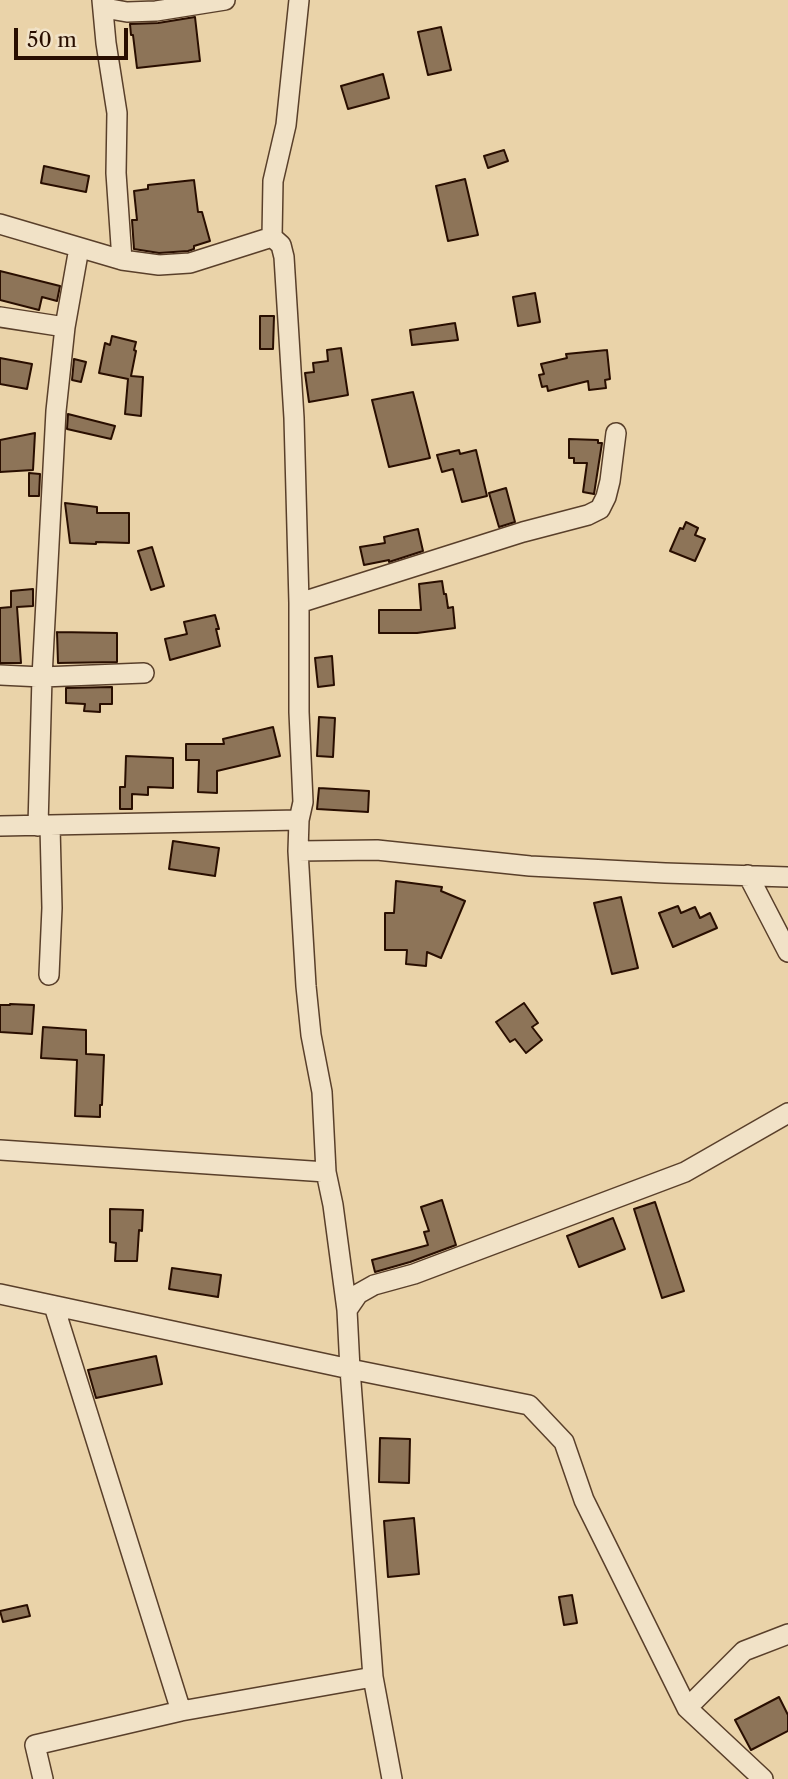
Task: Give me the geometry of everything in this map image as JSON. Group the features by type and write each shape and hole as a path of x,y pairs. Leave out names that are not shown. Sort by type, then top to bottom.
{"street":[{"path":"122,260 116,173 117,113 103,4 127,12 156,11 225,0"},
{"path":"297,0 286,125 273,181 272,237 281,245 284,257 294,418 303,802 298,852 311,1035 322,1092 326,1172 347,1310 373,1677 392,1779"},
{"path":"0,224 122,260 159,265 190,263 272,237"},
{"path":"50,975 52,908 44,826 42,677 57,411 65,327 79,248"},
{"path":"0,317 65,327"},
{"path":"299,603 523,532 588,515 600,509 606,497 616,433"},
{"path":"0,675 42,677 144,673"},
{"path":"0,826 299,821"},
{"path":"298,852 377,850 530,866 788,877"},
{"path":"748,875 788,952"},
{"path":"347,1310 358,1294 374,1285 414,1274 685,1171 788,1113"},
{"path":"0,1150 326,1172"},
{"path":"0,1294 529,1405 564,1442 584,1500 687,1708 763,1779"},
{"path":"54,1306 181,1711"},
{"path":"687,1708 744,1651 788,1634"},
{"path":"43,1779 34,1745 181,1711 373,1677"}],"building":[{"path":"195,17 200,61 137,68 130,24"},
{"path":"441,27 451,70 428,75 418,32"},
{"path":"383,74 389,98 348,109 341,86"},
{"path":"504,150 508,161 488,168 484,156"},
{"path":"44,166 89,176 86,192 41,183"},
{"path":"465,179 478,235 448,241 436,186"},
{"path":"194,180 198,212 202,212 210,241 188,251 159,253 134,249 132,220 137,220 134,191 148,189 148,185"},
{"path":"0,271 60,286 57,301 42,297 39,310 0,300"},
{"path":"535,293 540,322 518,326 513,297"},
{"path":"260,316 274,316 273,349 260,349"},
{"path":"455,323 458,340 412,345 410,330"},
{"path":"112,336 136,342 131,376 143,377 141,416 125,414 128,379 99,373 105,343 110,345"},
{"path":"341,348 348,395 309,402 305,373 314,372 313,363 328,361 327,350"},
{"path":"607,350 610,379 605,380 606,388 589,390 588,381 548,391 547,386 542,387 539,375 544,374 541,364 567,358 566,354"},
{"path":"0,358 32,364 27,389 0,384"},
{"path":"74,359 86,362 81,382 72,380"},
{"path":"413,392 430,458 389,467 372,400"},
{"path":"68,414 115,426 111,439 67,429"},
{"path":"35,433 33,470 0,472 0,440"},
{"path":"569,439 598,440 598,443 602,443 594,494 583,492 587,463 574,463 574,458 569,458"},
{"path":"459,450 460,454 476,450 487,496 462,502 453,469 442,472 437,455"},
{"path":"29,473 40,474 39,496 29,496"},
{"path":"506,488 515,522 499,527 489,493"},
{"path":"65,503 97,507 97,513 129,513 129,543 70,543"},
{"path":"686,522 698,528 695,535 705,539 695,561 670,551 680,528 683,529"},
{"path":"418,529 423,551 389,562 364,565 360,547 385,543 384,537"},
{"path":"152,547 164,586 151,590 138,551"},
{"path":"442,581 448,608 453,607 455,628 417,633 379,633 379,610 421,610 419,584"},
{"path":"33,589 33,606 17,607 21,663 0,663 0,608 11,607 11,591"},
{"path":"215,615 220,646 170,660 165,639 187,634 184,622"},
{"path":"57,632 117,633 117,662 58,663"},
{"path":"332,656 334,685 318,687 315,658"},
{"path":"112,687 112,704 100,704 100,712 84,711 85,704 66,703 66,688"},
{"path":"319,717 335,718 333,757 317,756"},
{"path":"273,727 280,756 217,771 217,793 198,792 199,760 186,760 186,744 224,744 223,739"},
{"path":"126,756 173,758 173,788 148,787 148,795 132,794 132,809 120,809 120,787 125,787"},
{"path":"319,788 369,791 368,812 317,809"},
{"path":"173,841 219,848 215,876 169,869"},
{"path":"396,881 442,887 441,891 465,901 441,958 427,952 426,966 406,964 407,950 385,950 385,913 394,913"},
{"path":"621,897 638,968 612,974 594,903"},
{"path":"678,906 681,913 695,907 700,918 710,913 717,928 673,947 659,913"},
{"path":"524,1003 538,1023 532,1027 542,1040 526,1053 515,1039 510,1042 496,1022"},
{"path":"0,1005 34,1005 32,1034 0,1032"},
{"path":"43,1027 86,1030 86,1054 104,1055 100,1117 75,1116 77,1060 41,1058"},
{"path":"442,1200 456,1245 375,1272 372,1260 428,1245 424,1232 429,1231 421,1207"},
{"path":"655,1202 684,1291 662,1298 634,1209"},
{"path":"110,1209 143,1210 137,1261 115,1261 116,1243 110,1242"},
{"path":"613,1218 625,1249 579,1267 567,1236"},
{"path":"172,1268 221,1275 218,1297 169,1289"},
{"path":"156,1356 162,1384 96,1398 88,1370"},
{"path":"380,1438 410,1439 409,1483 379,1482"},
{"path":"414,1518 419,1574 388,1577 384,1521"},
{"path":"572,1595 577,1623 564,1625 559,1597"},
{"path":"27,1605 30,1616 3,1622 0,1611"},
{"path":"779,1697 788,1715 788,1731 751,1750 735,1720"}]}
